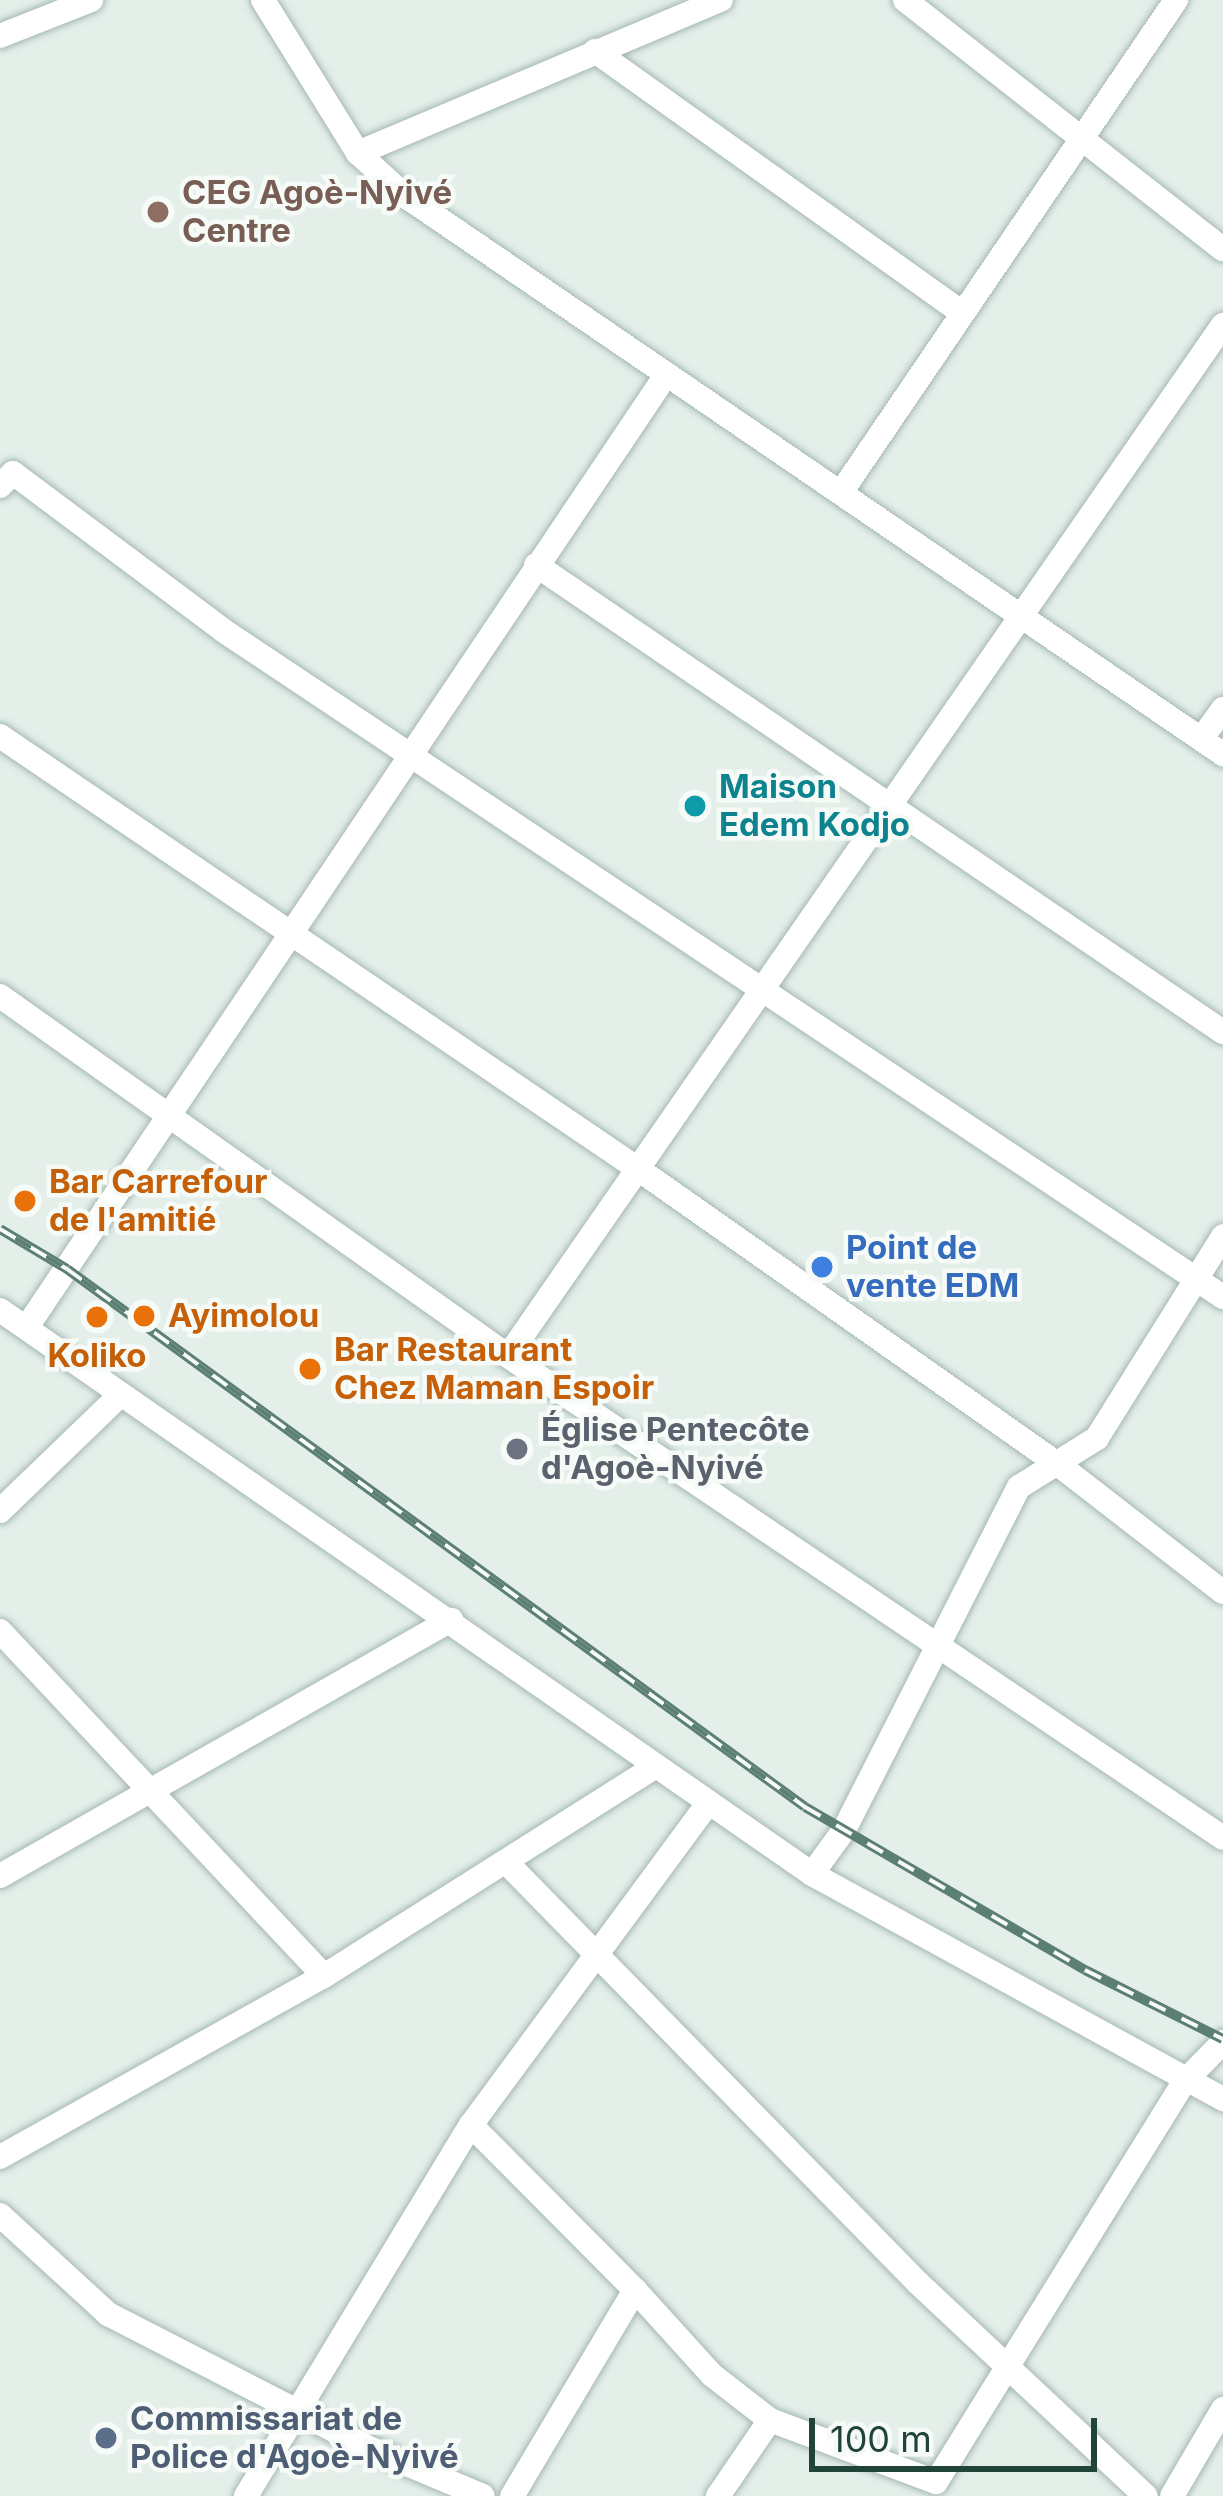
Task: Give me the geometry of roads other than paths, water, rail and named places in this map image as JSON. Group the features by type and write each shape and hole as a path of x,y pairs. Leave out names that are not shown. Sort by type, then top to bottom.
{"street":[{"path":"0,36 91,0"},
{"path":"263,0 358,153 422,208 1223,754"},
{"path":"358,153 721,0"},
{"path":"905,0 1223,249"},
{"path":"842,491 1080,134 1176,0"},
{"path":"595,51 960,311"},
{"path":"508,1356 1025,618 1223,326"},
{"path":"27,1327 175,1114 666,375"},
{"path":"0,448 6,479 413,758 1223,1297"},
{"path":"536,565 889,810 1223,1032"},
{"path":"1202,738 1223,709"},
{"path":"0,736 288,938 641,1171 1059,1465 1223,1592"},
{"path":"0,996 175,1114 508,1356 1223,1838"},
{"path":"812,1874 844,1830 1019,1487 1097,1438 1223,1236"},
{"path":"0,1310 451,1620 652,1768 812,1874 1184,2082 1223,2099"},
{"path":"0,1511 121,1394"},
{"path":"0,1876 451,1620"},
{"path":"0,1631 156,1790 324,1976"},
{"path":"0,2158 324,1976 652,1768"},
{"path":"246,2496 471,2125 707,1805"},
{"path":"506,1862 918,2283 1145,2496"},
{"path":"471,2125 712,2374 770,2420 936,2482 1184,2082 1223,2042"},
{"path":"0,2215 108,2314 300,2408 371,2449 483,2496"},
{"path":"512,2496 635,2290"},
{"path":"718,2496 770,2420"},
{"path":"1172,2496 1219,2426"}],"railway":[{"path":"0,1229 67,1269 805,1807 1085,1970 1223,2039"}],"place":[{"name":"CEG Agoè-Nyivé Centre","path":"158,212"},
{"name":"Maison Edem Kodjo","path":"695,806"},
{"name":"Bar Carrefour de l'amitié","path":"25,1201"},
{"name":"Point de vente EDM","path":"822,1267"},
{"name":"Ayimolou","path":"144,1316"},
{"name":"Koliko","path":"97,1317"},
{"name":"Bar Restaurant Chez Maman Espoir","path":"310,1369"},
{"name":"Église Pentecôte d'Agoè-Nyivé","path":"517,1449"},
{"name":"Commissariat de Police d'Agoè-Nyivé","path":"106,2438"}]}
